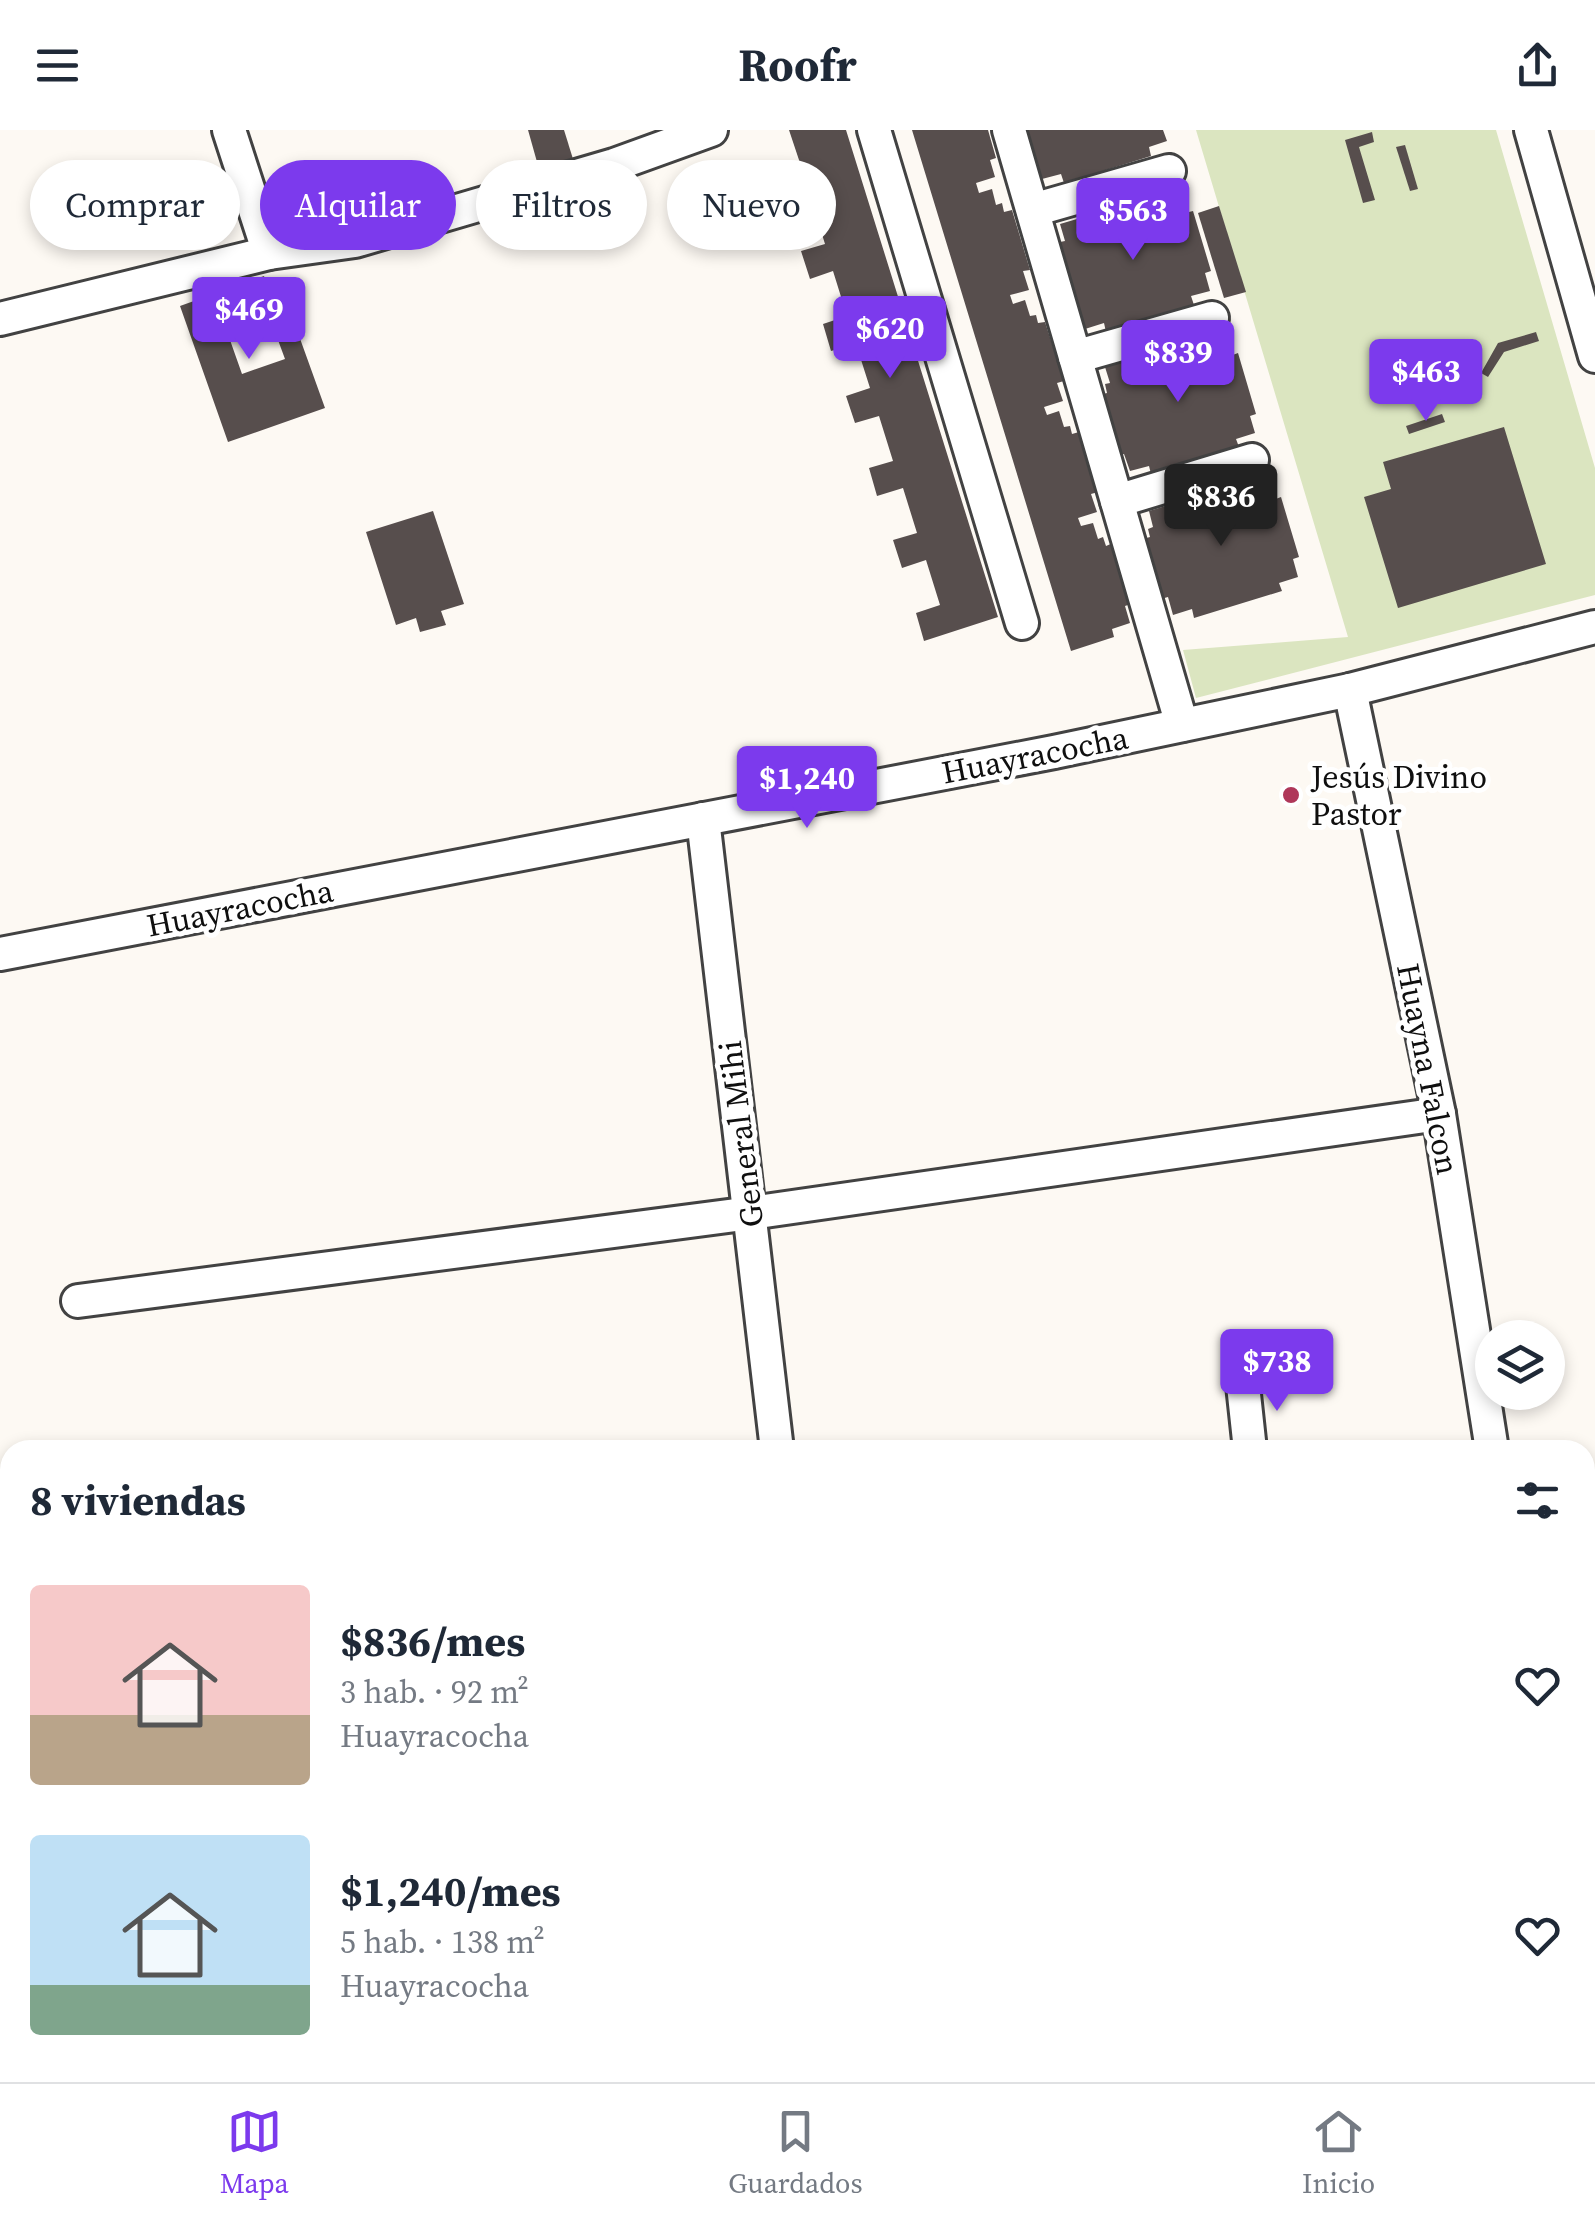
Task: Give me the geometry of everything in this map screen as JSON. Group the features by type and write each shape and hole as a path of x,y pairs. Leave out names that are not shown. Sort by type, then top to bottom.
{"street":[{"path":"229,130 269,254"},
{"path":"0,319 269,254 354,241 614,165 711,130"},
{"path":"874,130 1022,623"},
{"path":"1009,130 1182,725"},
{"path":"1531,130 1595,356"},
{"path":"1033,210 1170,171"},
{"path":"1075,357 1212,318"},
{"path":"1117,501 1252,460"},
{"name":"Huayracocha","path":"0,954 1182,725 1350,690 1595,627"},
{"name":"Huayna Falcon","path":"1350,690 1439,1114 1490,1440"},
{"name":"General Mihi","path":"703,819 777,1440"},
{"path":"78,1301 751,1213 1439,1114"},
{"path":"1243,1385 1249,1440"}],"green space":[{"path":"1196,130 1496,130 1595,468 1595,595 1196,698 1183,650 1348,637"}],"building":[{"path":"528,130 564,130 573,159 536,160"},
{"path":"789,130 846,130 998,617 924,641 916,613 940,605 926,560 902,568 893,540 917,533 903,488 877,496 869,468 893,461 879,416 855,423 846,396 870,388 856,344 831,351 823,324 847,316 833,271 810,279 801,251 836,250 836,160 799,160"},
{"path":"912,130 988,130 996,158 990,160 995,177 976,183 979,193 992,189 996,205 1002,203 1004,212 1012,210 1030,270 1023,271 1029,290 1010,295 1013,304 1025,300 1030,316 1036,315 1038,323 1045,322 1064,381 1057,383 1063,401 1044,407 1047,415 1059,411 1064,427 1070,426 1072,434 1079,432 1098,492 1091,494 1097,512 1078,518 1081,526 1093,523 1098,539 1103,537 1106,546 1113,543 1131,604 1125,606 1130,623 1112,629 1114,637 1071,651"},
{"path":"1020,130 1163,130 1167,141 1149,147 1151,156 1064,183 1061,174 1042,179 1037,162 1030,164"},
{"path":"1372,132 1374,142 1359,147 1375,200 1363,203 1345,140"},
{"path":"1405,145 1418,189 1410,191 1396,147"},
{"path":"1172,191 1177,206 1182,205 1185,213 1193,211 1211,271 1205,273 1210,291 1191,296 1194,305 1106,332 1104,323 1085,329 1079,311 1073,313 1055,253 1063,251 1060,242 1065,241 1060,224"},
{"path":"1219,206 1246,292 1224,298 1198,213"},
{"path":"264,276 280,322 230,340 242,374 285,359 278,340 298,333 325,408 228,442 180,306"},
{"path":"1536,332 1539,341 1504,352 1488,377 1481,373 1498,343"},
{"path":"1217,333 1222,349 1227,347 1230,356 1238,353 1256,414 1250,416 1255,433 1236,439 1239,447 1151,474 1149,466 1130,471 1124,454 1118,456 1100,395 1107,393 1105,384 1110,383 1105,367"},
{"path":"1442,414 1445,422 1409,434 1406,426"},
{"path":"1504,427 1546,564 1398,608 1364,497 1391,489 1383,462"},
{"path":"1261,477 1273,500 1281,497 1299,557 1293,559 1298,577 1279,583 1282,591 1194,618 1192,609 1173,615 1168,597 1161,599 1143,539 1150,537 1148,529 1153,527 1149,511"},
{"path":"433,511 464,604 441,611 446,625 420,632 416,618 396,625 366,532"}],"place":[{"name":"Jesús Divino Pastor","path":"1291,795"}]}
